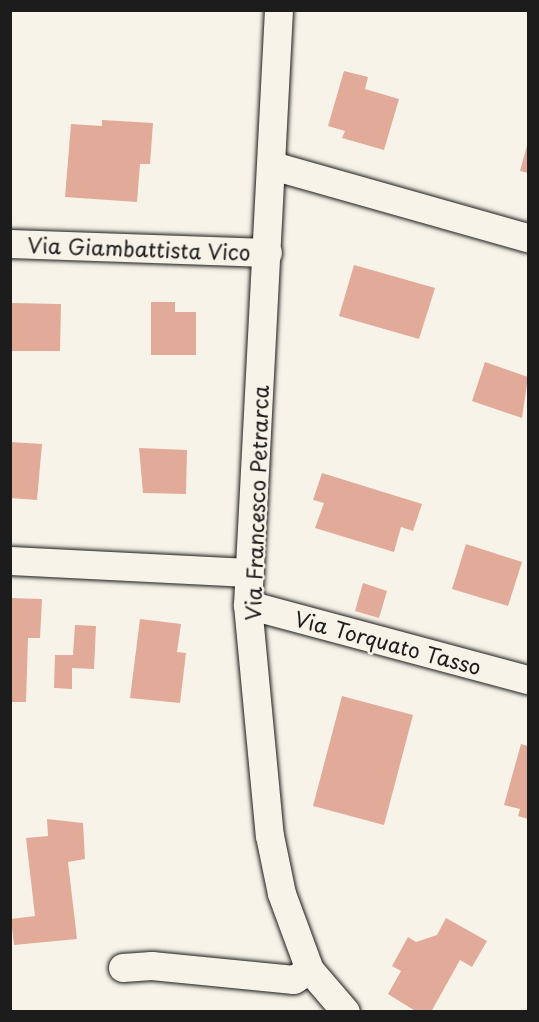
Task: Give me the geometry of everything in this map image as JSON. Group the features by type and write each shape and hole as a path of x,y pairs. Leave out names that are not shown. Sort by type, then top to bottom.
{"street":[{"name":"Via Francesco Petrarca","path":"279,10 273,166 248,604 270,836 282,894 310,970 346,1011"},
{"path":"273,166 528,238"},
{"name":"Via Giambattista Vico","path":"10,244 268,252"},
{"path":"10,561 250,573"},
{"name":"Via Torquato Tasso","path":"248,604 528,680"},
{"path":"123,968 294,980 310,970"}],"building":[{"path":"344,71 368,77 365,89 399,99 384,150 342,138 345,131 328,126"},
{"path":"102,120 153,123 150,164 140,164 137,202 65,197 71,124 102,126"},
{"path":"528,142 528,173 520,171"},
{"path":"354,265 435,288 419,339 339,316"},
{"path":"151,302 175,302 175,312 196,312 196,355 151,355"},
{"path":"12,303 61,304 60,351 12,351"},
{"path":"485,362 528,377 522,418 472,401"},
{"path":"10,442 42,444 37,500 10,498"},
{"path":"139,448 187,450 186,494 143,493"},
{"path":"322,473 422,504 413,531 401,527 394,552 315,528 324,503 313,500"},
{"path":"466,544 522,562 508,606 452,589"},
{"path":"363,583 387,591 379,618 355,611"},
{"path":"10,598 42,599 40,638 28,638 26,702 10,702"},
{"path":"140,619 181,624 177,652 186,653 180,703 130,698"},
{"path":"75,625 96,626 94,669 72,668 72,689 54,688 55,655 73,655"},
{"path":"342,696 413,715 384,825 313,806"},
{"path":"521,744 528,746 528,819 518,816 520,809 504,805"},
{"path":"47,819 83,823 85,859 68,862 77,939 14,945 11,919 35,916 26,838 48,836"},
{"path":"446,918 487,941 472,967 460,960 431,1012 417,1012 388,994 401,971 392,966 408,937 416,942 437,935"}]}
